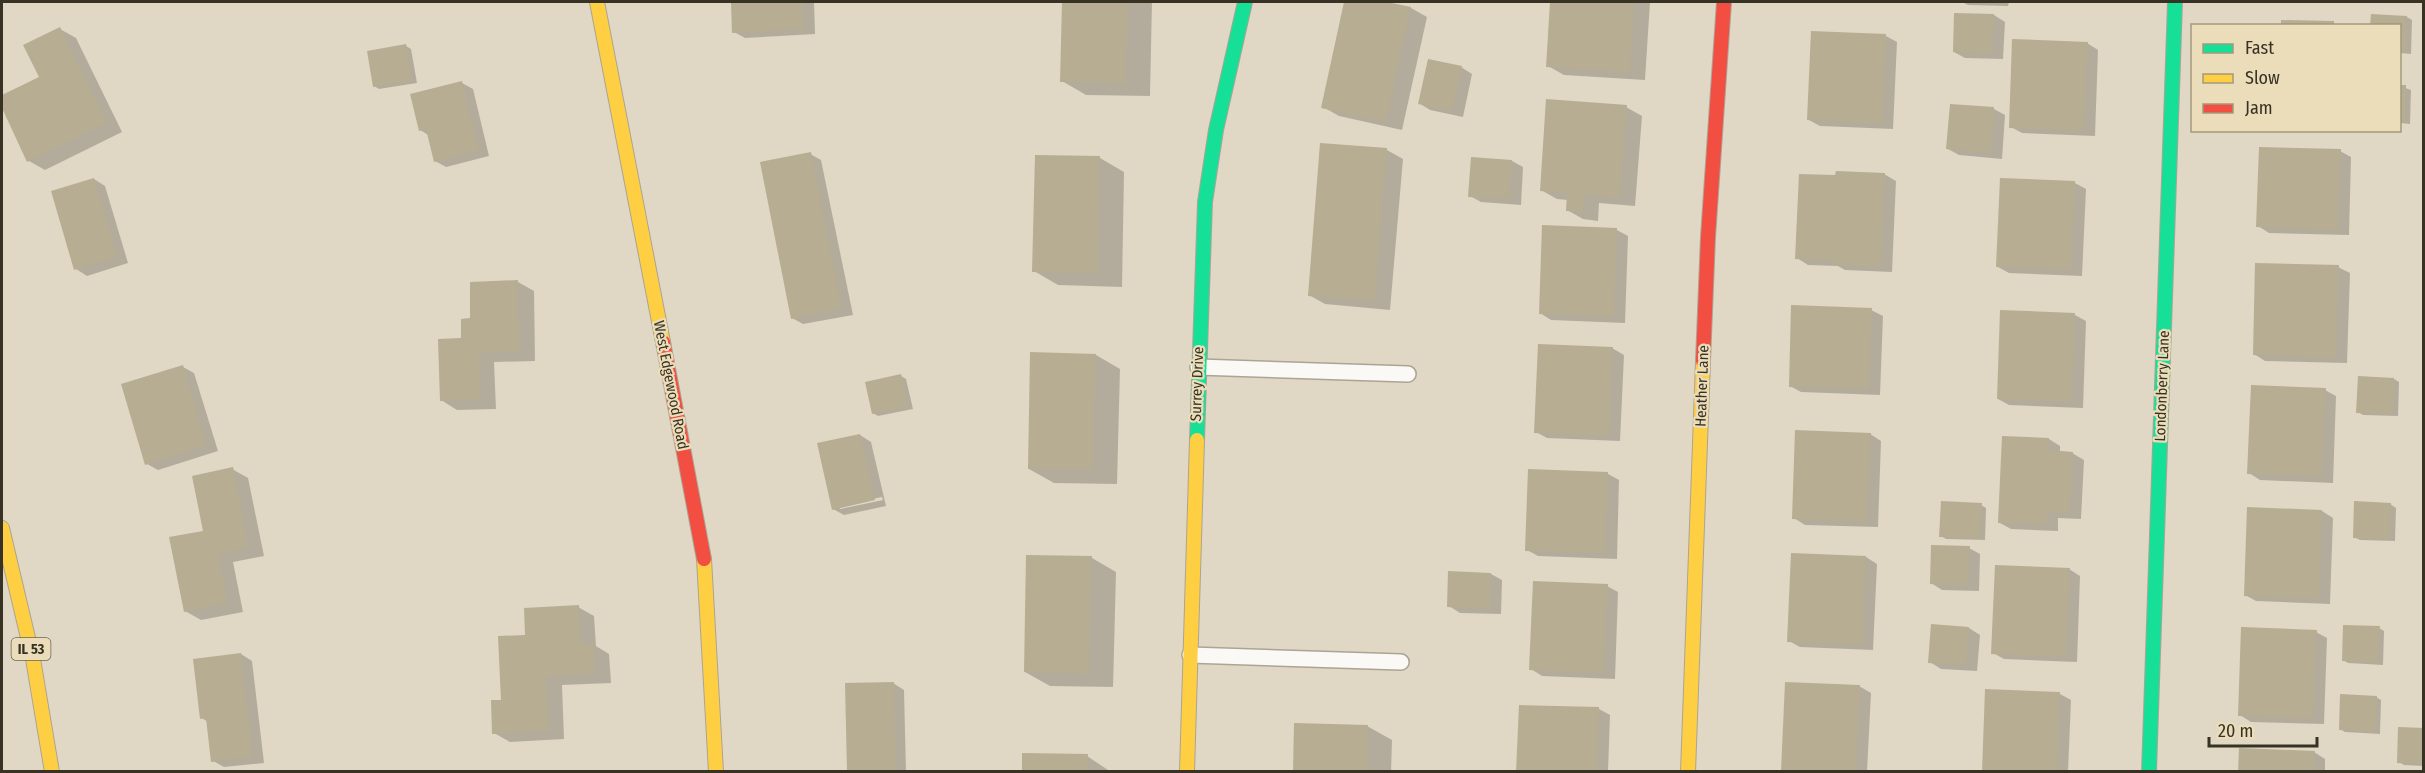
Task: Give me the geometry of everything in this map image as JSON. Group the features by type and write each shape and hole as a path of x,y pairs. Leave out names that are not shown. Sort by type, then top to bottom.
{"street":[{"name":"West Edgewood Road","path":"597,2 706,567 716,771"},
{"name":"Surrey Drive","path":"1187,771 1205,201 1216,130 1245,2"},
{"name":"Heather Lane","path":"1688,771 1708,237 1724,2"},
{"name":"Londonberry Lane","path":"2149,771 2175,2"},
{"name":"IL 53","path":"2,528 33,659 52,771"}],"lane":[{"path":"1198,367 1408,374"},
{"path":"1190,655 1401,662"}],"building":[{"path":"731,2 803,2 804,29 732,33"},
{"path":"1062,2 1128,2 1126,83 1060,82"},
{"path":"1344,2 1387,2 1411,7 1386,122 1321,108"},
{"path":"1550,2 1634,2 1630,72 1546,67"},
{"path":"1954,13 1994,14 1992,54 1953,52"},
{"path":"2371,14 2407,16 2406,52 2401,52 2401,24 2370,24"},
{"path":"2281,20 2334,21 2334,24 2281,24"},
{"path":"60,27 107,123 27,162 2,108 2,95 39,77 23,45"},
{"path":"1811,31 1886,34 1883,123 1807,120"},
{"path":"2012,39 2088,42 2084,131 2009,128"},
{"path":"406,44 412,81 373,87 367,51"},
{"path":"1428,59 1462,66 1452,111 1418,104"},
{"path":"462,81 479,150 434,162 426,129 419,131 410,94"},
{"path":"2401,85 2406,85 2405,122 2401,121"},
{"path":"1546,99 1627,105 1620,198 1584,195 1583,212 1566,211 1567,193 1540,191"},
{"path":"1950,104 1994,107 1991,153 1946,149"},
{"path":"1320,143 1387,148 1375,301 1308,296"},
{"path":"2259,147 2341,149 2338,230 2256,227"},
{"path":"811,152 842,309 791,319 760,162"},
{"path":"1035,155 1100,156 1098,273 1032,272"},
{"path":"1471,157 1512,160 1510,199 1468,197"},
{"path":"1836,171 1885,173 1881,267 1832,265 1833,261 1795,259 1799,174 1835,175"},
{"path":"94,178 118,257 74,270 51,191"},
{"path":"2000,178 2075,181 2071,270 1996,267"},
{"path":"1542,225 1617,228 1614,317 1539,314"},
{"path":"2255,263 2339,265 2336,358 2253,355"},
{"path":"518,280 520,352 479,353 480,400 440,401 438,339 461,338 461,319 470,318 470,282"},
{"path":"1791,305 1872,308 1869,389 1789,387"},
{"path":"2000,310 2075,313 2072,402 1997,399"},
{"path":"1538,344 1613,347 1609,436 1534,433"},
{"path":"1030,352 1096,354 1093,471 1028,469"},
{"path":"183,365 207,445 145,465 121,384"},
{"path":"901,374 908,406 872,414 865,382"},
{"path":"2358,376 2394,378 2393,414 2356,413"},
{"path":"2251,385 2326,388 2322,477 2247,474"},
{"path":"1795,430 1871,433 1867,522 1792,519"},
{"path":"860,434 875,500 832,510 817,443"},
{"path":"2002,436 2049,438 2049,450 2073,452 2070,513 2047,512 2047,525 1998,523"},
{"path":"233,467 249,548 218,554 228,603 184,612 169,537 203,531 192,476"},
{"path":"1528,469 1608,472 1606,553 1525,551"},
{"path":"1941,501 1982,503 1980,538 1939,537"},
{"path":"2354,501 2391,503 2390,539 2353,538"},
{"path":"2247,507 2322,510 2319,599 2244,596"},
{"path":"1931,545 1970,546 1968,586 1930,584"},
{"path":"1791,553 1866,556 1863,645 1787,642"},
{"path":"1026,555 1092,556 1089,674 1024,672"},
{"path":"1995,565 2070,568 2066,657 1991,654"},
{"path":"1448,571 1491,573 1490,609 1447,607"},
{"path":"1533,581 1608,584 1604,673 1529,670"},
{"path":"579,605 581,644 594,643 595,674 546,677 549,731 492,734 491,700 501,700 498,636 525,635 524,608"},
{"path":"1931,624 1969,627 1966,665 1928,663"},
{"path":"2343,625 2380,626 2378,663 2342,661"},
{"path":"2241,627 2317,630 2313,719 2238,716"},
{"path":"241,653 253,757 211,762 206,718 200,719 193,659"},
{"path":"894,682 896,772 847,772 845,683"},
{"path":"1785,682 1860,685 1856,772 1781,771"},
{"path":"1985,689 2060,692 2057,772 1982,772"},
{"path":"2340,694 2377,696 2375,732 2339,730"},
{"path":"1519,705 1599,707 1597,772 1516,772"},
{"path":"1294,723 1368,725 1367,772 1293,772"},
{"path":"2398,727 2424,728 2424,764 2397,763"},
{"path":"2239,748 2315,751 2314,772 2238,772"},
{"path":"1022,753 1088,754 1087,772 1022,772"}],"traffic: fast":[{"path":"1197,440 1205,202 1216,130 1245,2"},
{"path":"2149,772 2175,2"}],"traffic: slow":[{"path":"597,2 663,342"},
{"path":"1688,772 1703,361"},
{"path":"1187,772 1197,440"},
{"path":"2,528 33,659 52,772"},
{"path":"704,559 716,772"}],"traffic: jam":[{"path":"1703,361 1708,237 1724,2"},
{"path":"663,342 704,559"}]}
